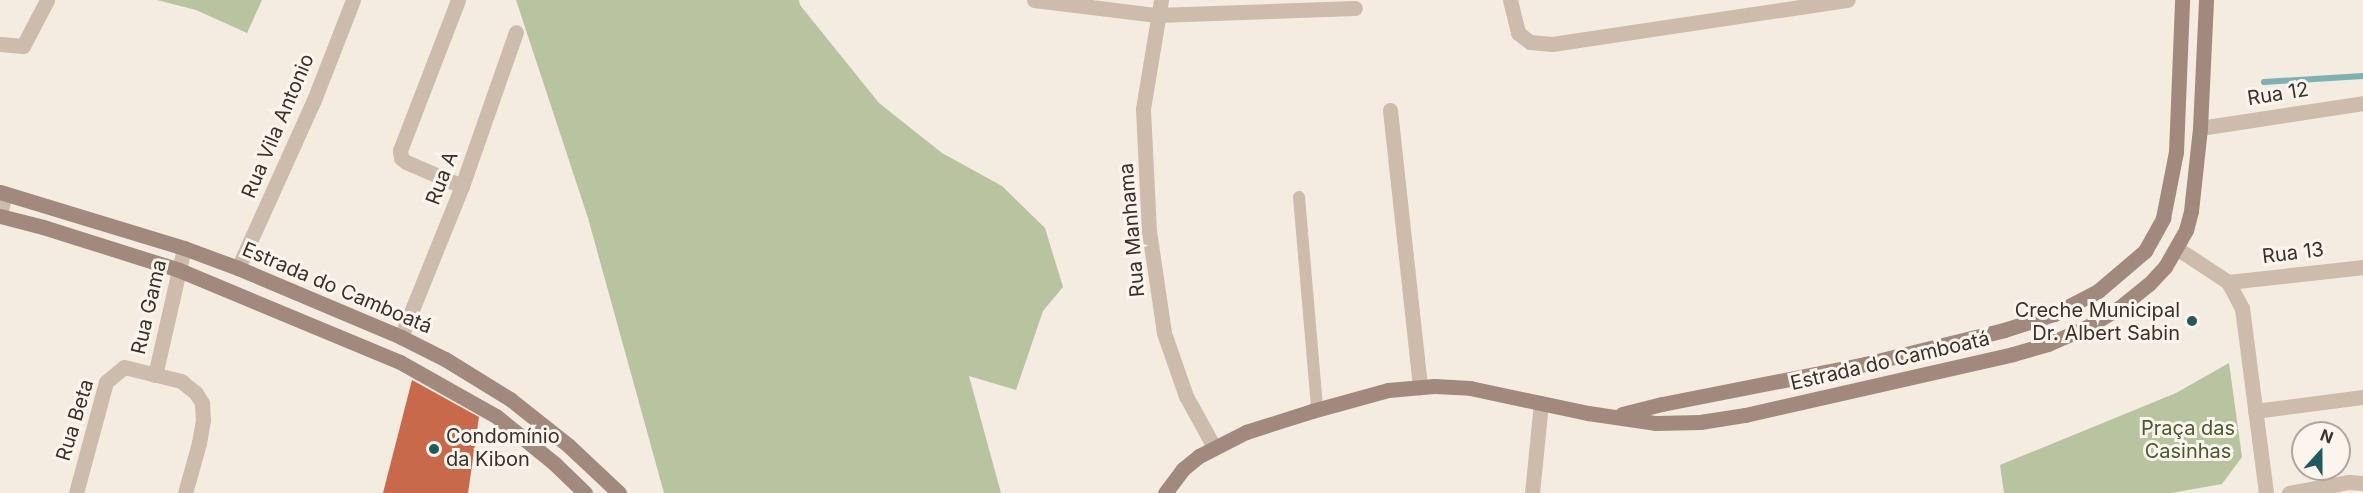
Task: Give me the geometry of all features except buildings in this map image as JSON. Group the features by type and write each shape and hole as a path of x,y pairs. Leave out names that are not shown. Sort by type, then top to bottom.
{"main road":[{"name":"Estrada do Camboatá","path":"1614,416 1662,404 1865,364 2013,328 2065,309 2113,280 2151,242 2163,218 2176,152 2182,0"},
{"name":"Estrada do Camboatá","path":"1166,493 1183,469 1214,447 1262,426 1388,390 1420,387 1470,388 1656,423 1700,422 1745,415 1955,368 2048,344 2086,327 2136,296 2165,267 2178,249 2191,211 2200,128 2206,0"},
{"name":"Estrada do Camboatá","path":"3,193 184,248 238,268 401,337 479,378 510,399 569,446 619,493"},
{"path":"0,215 179,270 400,362 449,387 496,416 555,464 585,493"},
{"path":"1948,342 1955,368"}],"street":[{"path":"0,45 23,46 47,0"},
{"name":"Rua Vila Antonio","path":"238,268 314,100 353,0"},
{"path":"458,0 400,150 401,158 406,162 462,186"},
{"path":"1034,0 1157,15 1355,8"},
{"name":"Rua Manhama","path":"1161,0 1143,109 1149,231 1164,333 1172,360 1186,396 1214,447"},
{"path":"1510,0 1518,33 1530,42 1552,44 1848,0"},
{"name":"Rua A","path":"401,337 462,186 516,32"},
{"name":"Rua 12","path":"2200,128 2363,103"},
{"path":"1390,110 1420,387"},
{"path":"0,215 3,193"},
{"name":"Rua Gama","path":"155,375 184,248"},
{"path":"2178,249 2228,282 2242,308 2266,493"},
{"name":"Rua 13","path":"2228,282 2363,267"},
{"name":"Rua Beta","path":"76,493 106,382 124,367 155,375"},
{"path":"155,375 181,381 196,393 202,403 203,420 185,493"},
{"path":"2255,411 2363,397"},
{"path":"1532,493 1541,403"},
{"path":"2289,493 2354,486"}],"lane":[{"path":"1299,196 1317,409"}],"green space":[{"path":"157,0 262,0 247,33 196,10"},
{"path":"516,0 799,0 800,5 879,103 942,153 1002,186 1045,228 1063,287 1043,311 1016,390 969,376 1001,493 664,493 588,218"},
{"name":"Praça das Casinhas","path":"2229,363 2242,457 2222,484 2171,493 2004,493 2000,465 2176,393"}],"waterway":[{"path":"2264,82 2363,76"}],"place":[{"name":"Creche Municipal Dr. Albert Sabin","path":"2192,321"},
{"name":"Condomínio da Kibon","path":"434,449"}]}
